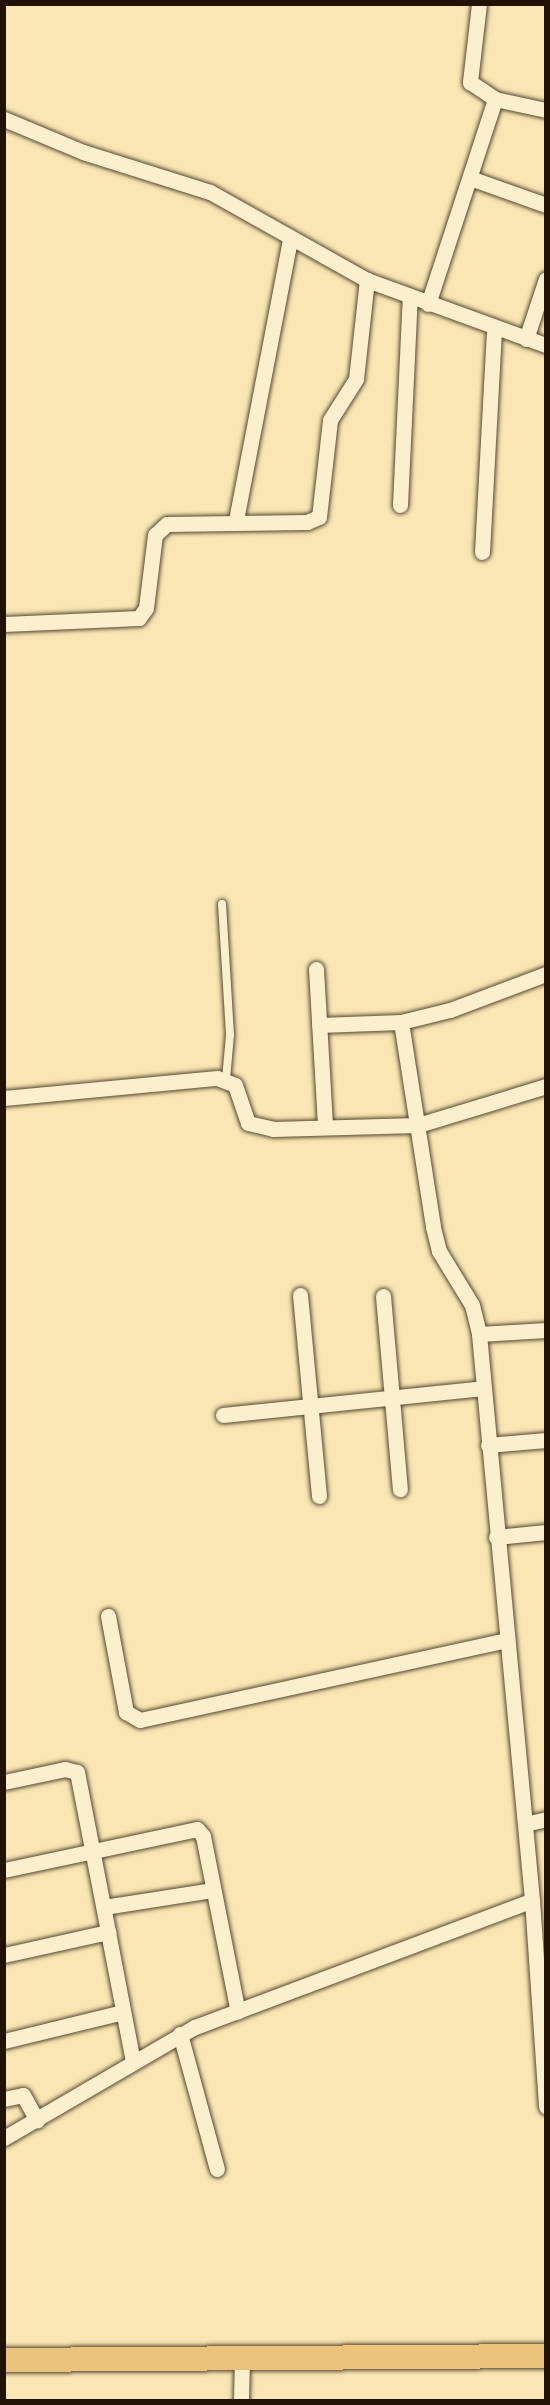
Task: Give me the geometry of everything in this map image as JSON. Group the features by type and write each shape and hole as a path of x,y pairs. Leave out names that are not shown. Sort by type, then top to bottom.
{"main road":[{"path":"4,2360 546,2356"}],"street":[{"path":"479,4 470,82 495,99 546,110"},
{"path":"428,304 495,99"},
{"path":"4,119 83,152 210,192 290,240 367,280 546,345"},
{"path":"470,178 546,205"},
{"path":"236,520 290,240"},
{"path":"526,339 546,279"},
{"path":"4,624 139,618 146,608 159,528 236,520 307,522 323,510 330,420 356,380 367,280"},
{"path":"400,505 410,296"},
{"path":"482,552 494,327"},
{"path":"316,969 325,1125"},
{"path":"319,1025 401,1022 450,1010 546,974"},
{"path":"401,1022 439,1251 472,1305 479,1334 496,1537 532,1900 546,2107"},
{"path":"4,1098 226,1079 240,1093 248,1123 257,1129 325,1125 418,1125 546,1086"},
{"path":"300,1295 319,1496"},
{"path":"383,1296 400,1489"},
{"path":"479,1334 546,1330"},
{"path":"223,1415 483,1388"},
{"path":"488,1445 546,1440"},
{"path":"496,1537 546,1532"},
{"path":"108,1616 126,1712 140,1720 507,1640"},
{"path":"4,1782 64,1769 77,1772 133,2062"},
{"path":"525,1824 546,1820"},
{"path":"4,1870 93,1849 197,1829 203,1836 238,2012"},
{"path":"104,1907 212,1890"},
{"path":"4,2138 38,2120 180,2034 532,1900"},
{"path":"4,1955 108,1932"},
{"path":"4,2041 123,2012"},
{"path":"180,2034 217,2169"},
{"path":"4,2099 23,2095 38,2120"},
{"path":"241,2400 242,2358"}],"lane":[{"path":"222,904 230,1035 226,1079"}]}
